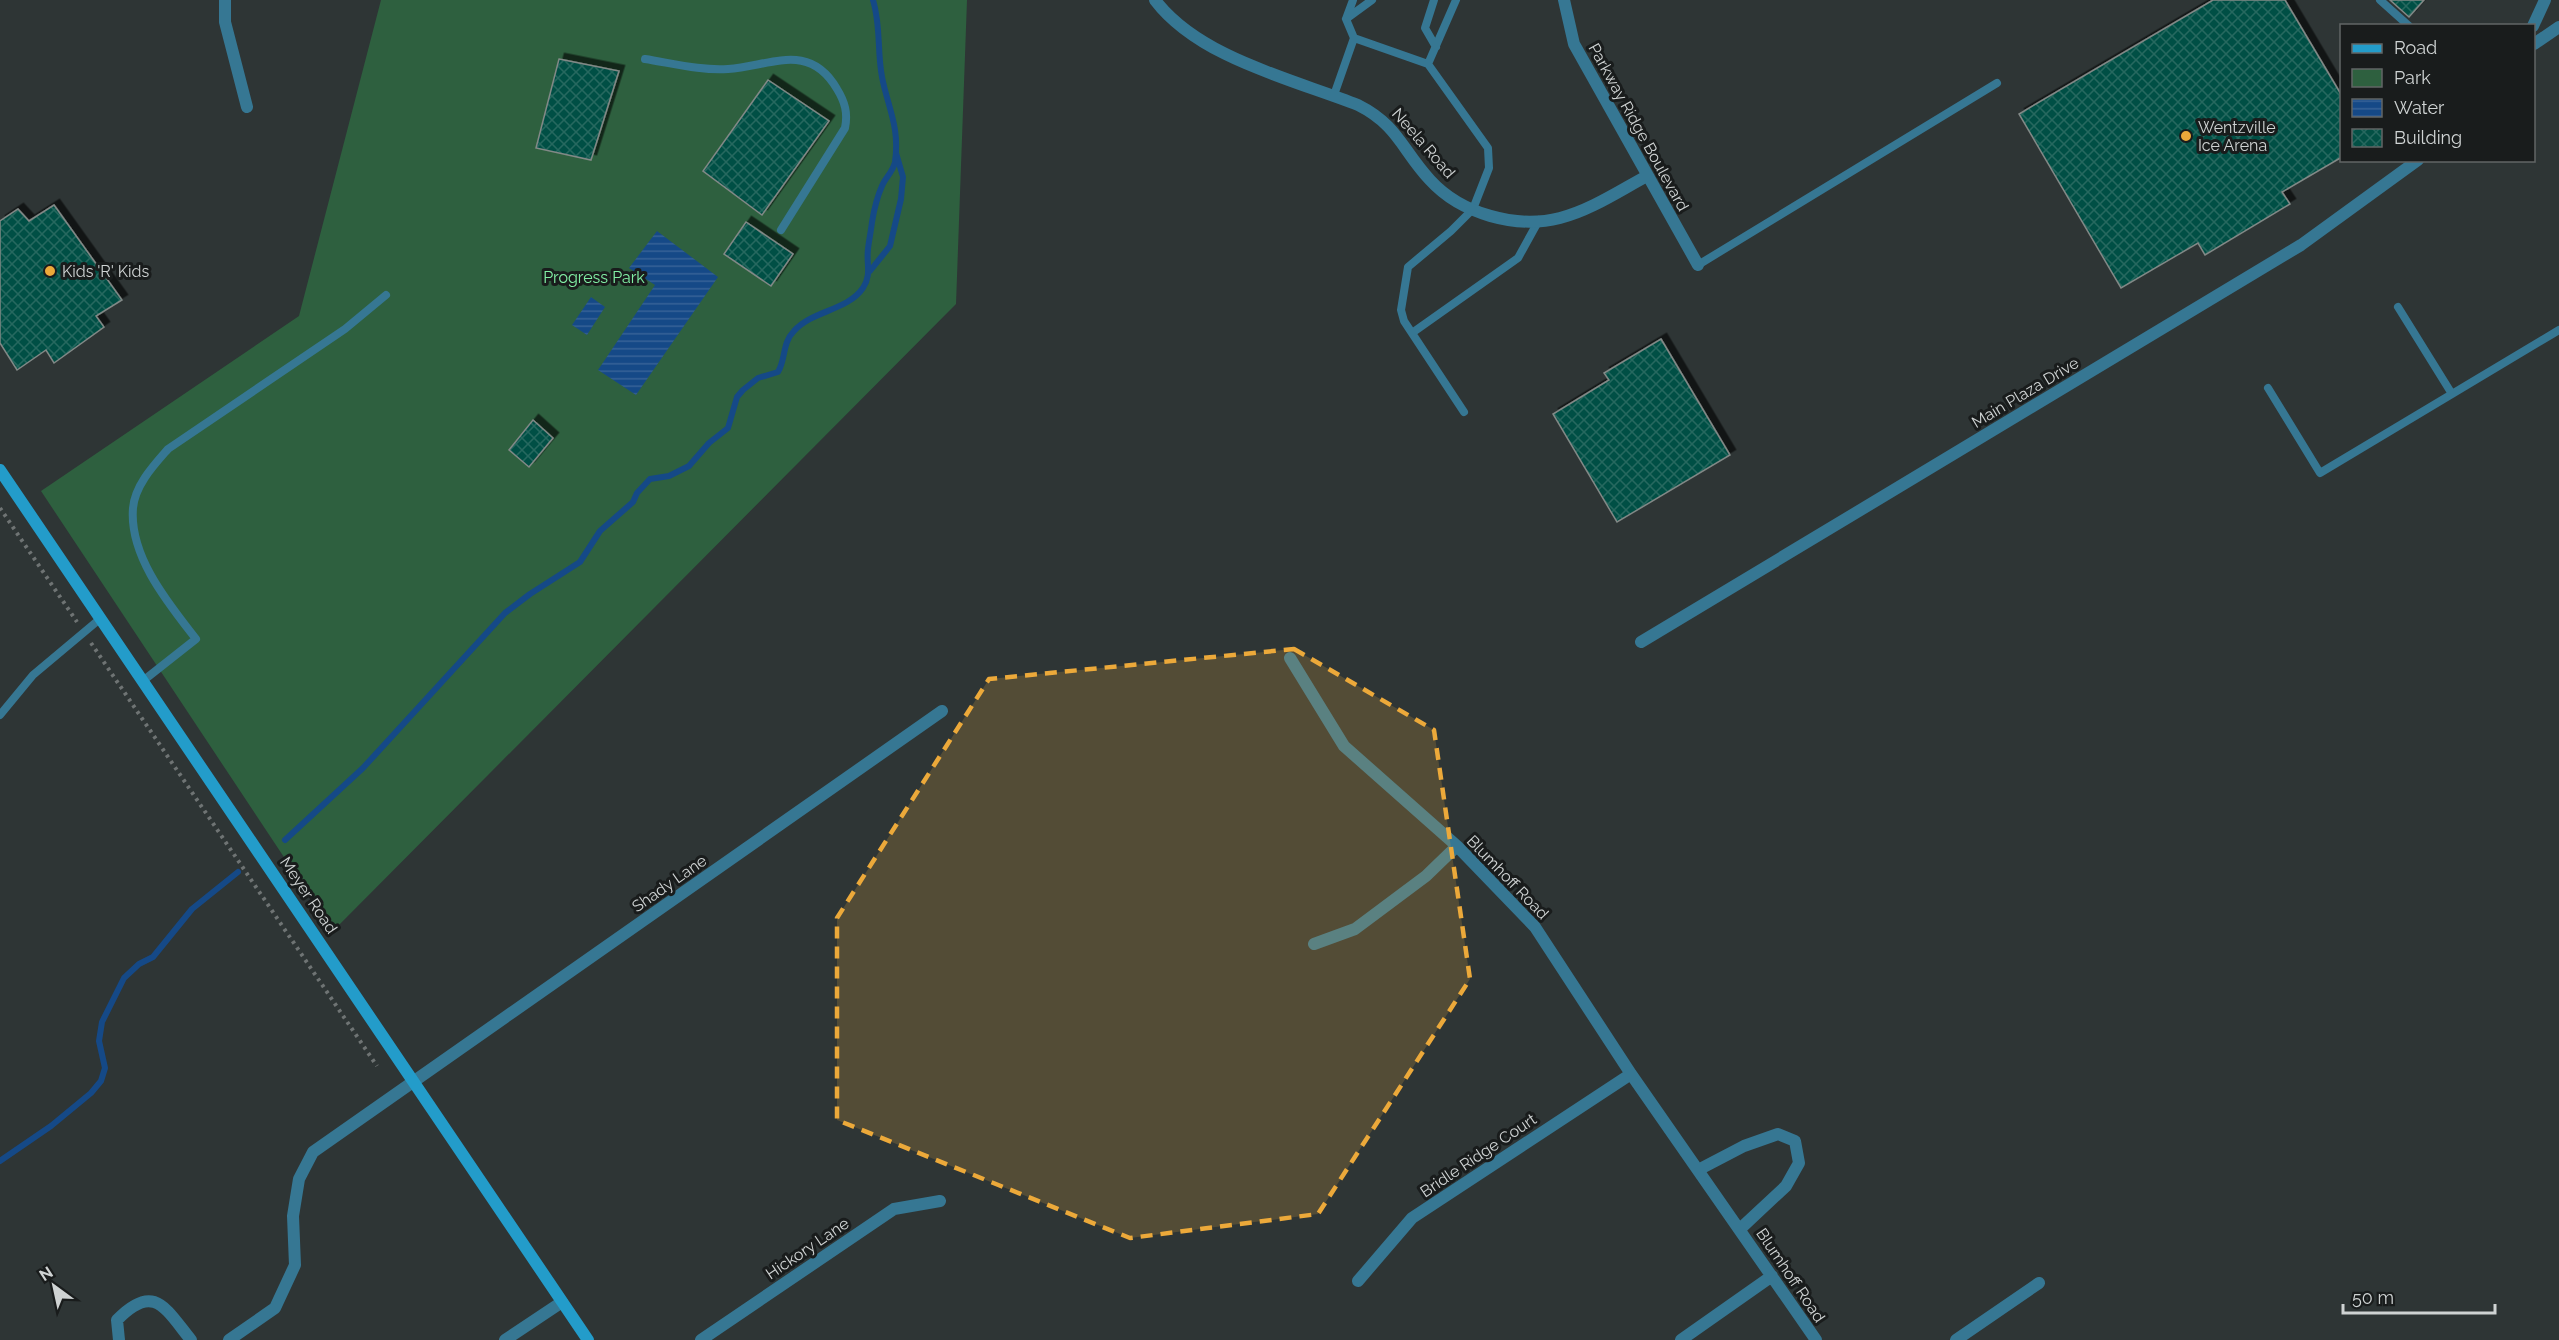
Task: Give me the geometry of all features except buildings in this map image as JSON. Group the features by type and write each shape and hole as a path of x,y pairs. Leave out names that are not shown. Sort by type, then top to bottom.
{"street":[{"path":"225,0 225,22 247,107"},
{"name":"Neela Road","path":"1155,0 1166,14 1189,34 1214,50 1334,95 1381,116 1430,180 1452,199 1486,215 1526,222 1560,218 1591,206 1647,176"},
{"name":"Parkway Ridge Boulevard","path":"1564,0 1574,44 1698,265"},
{"path":"2534,24 2545,0"},
{"path":"2535,43 2559,27"},
{"name":"Main Plaza Drive","path":"1641,642 2301,245 2415,162"},
{"name":"Meyer Road","path":"0,470 588,1340"},
{"name":"Blumhoff Road","path":"1290,658 1344,746 1456,846 1535,927 1631,1074 1816,1340"},
{"name":"Shady Lane","path":"229,1340 275,1308 295,1265 293,1216 299,1179 313,1152 415,1083 942,711"},
{"path":"1314,944 1355,929 1426,876 1456,846"},
{"name":"Bridle Ridge Court","path":"1358,1281 1412,1218 1631,1074"},
{"name":"Blumhoff Road","path":"1698,1170 1744,1146 1778,1134 1795,1141 1799,1163 1786,1186 1740,1229"},
{"name":"Hickory Lane","path":"701,1340 894,1209 940,1201"},
{"path":"1681,1340 1772,1276"},
{"path":"1956,1340 2039,1283"},
{"path":"119,1340 117,1320 132,1305 146,1299 163,1304 191,1340"},
{"path":"505,1340 562,1302"}],"lane":[{"path":"1334,95 1353,38 1346,19 1353,0"},
{"path":"1346,19 1372,0"},
{"path":"1434,0 1425,28 1436,47"},
{"path":"1428,64 1456,0"},
{"path":"2380,0 2407,24"},
{"path":"1353,38 1428,64 1488,148 1489,168 1473,209 1408,267 1401,310 1404,321 1464,412"},
{"path":"645,59 727,70 780,59 800,59 816,65 831,79 847,115 845,128 780,230"},
{"path":"1698,265 1997,83"},
{"path":"1412,333 1518,258 1539,220"},
{"path":"144,680 196,639 169,604 141,553 134,531 133,506 146,475 168,449 345,329 386,295"},
{"path":"2398,307 2452,394"},
{"path":"2268,388 2320,473 2559,330"},
{"path":"0,715 33,675 101,618"}],"path":[{"path":"0,508 376,1066"}],"highlighted area":[{"path":"1294,649 1434,730 1470,979 1318,1214 1130,1238 837,1120 837,918 989,679"}],"green space":[{"name":"Progress Park","path":"381,0 967,0 956,304 333,931 41,491 299,316"}],"water":[{"path":"657,231 718,277 636,395 598,370 655,285 629,268"},
{"path":"591,297 605,307 587,335 572,325"}],"waterway":[{"path":"285,840 363,768 505,613 580,562 600,531 633,502 637,493 650,479 669,476 689,466 709,443 728,428 737,397 758,378 778,372 786,346 794,331 802,324 848,301 863,288 868,273 868,249 875,208 882,186 894,166 896,150 895,128 882,77 873,0"},
{"path":"870,271 890,246 901,199 903,177 896,153"},
{"path":"0,1161 51,1126 91,1093 101,1081 105,1068 99,1041 102,1022 124,978 139,964 153,957 192,909 238,872"}],"place":[{"name":"Wentzville Ice Arena","path":"2186,136"},
{"name":"Kids 'R' Kids","path":"50,271"}]}
